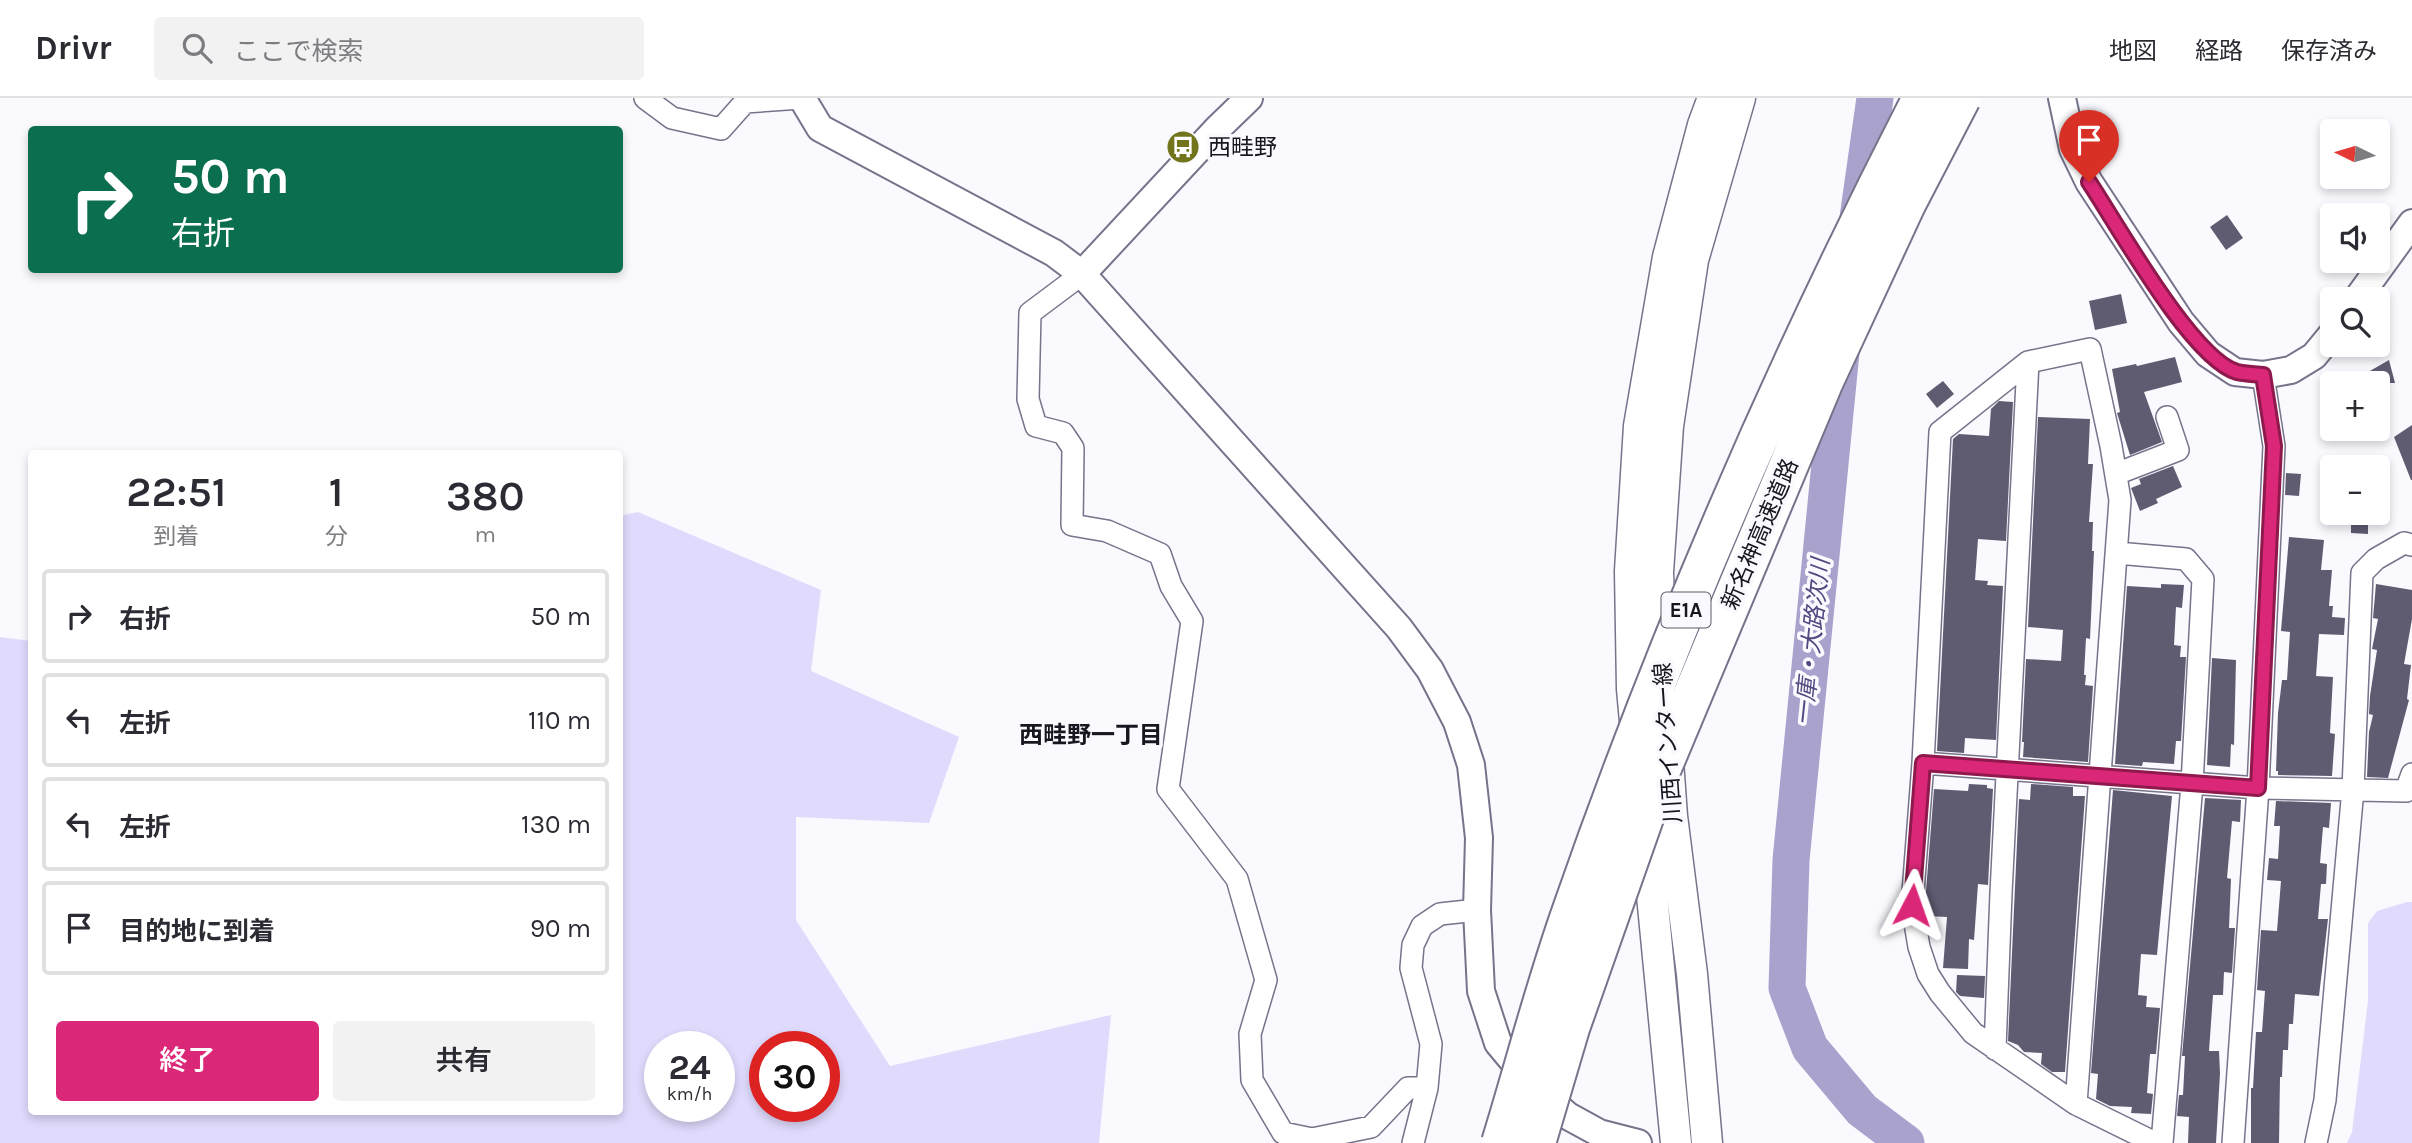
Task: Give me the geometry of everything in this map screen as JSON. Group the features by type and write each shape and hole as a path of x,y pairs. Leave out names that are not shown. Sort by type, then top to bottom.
{"highway":[{"name":"新名神高速道路","path":"1501,1143 1571,912 1642,719 1691,597 1778,394 1870,200 1922,98"},
{"name":"新名神高速道路","path":"1536,1143 1570,1028 1659,775 1824,381 1906,204 1961,98"},
{"path":"1545,1143 1570,1028"}],"main road":[{"name":"川西インター線","path":"1676,1143 1632,690 1630,571 1639,426 1668,257 1703,125 1713,98"},
{"name":"川西インター線","path":"1707,1143 1692,974 1672,816 1663,697 1658,572 1668,426 1693,260 1740,98"}],"street":[{"path":"645,98 672,118 721,129 745,102 801,98 820,128 1054,253 1082,274 1399,628 1430,670 1457,722 1471,765 1479,838 1477,910 1482,991 1498,1042 1534,1086 1567,1116 1599,1133 1638,1143"},
{"path":"1249,98 1082,274 1030,313 1028,399 1036,426 1063,433 1073,448 1072,525 1107,531 1160,554 1171,586 1192,621 1168,789 1237,879 1266,980 1250,1034 1252,1080 1283,1133 1312,1139 1371,1127 1408,1088 1427,1088"},
{"path":"2062,98 2073,149 2089,182 2181,323 2208,354 2235,372 2263,375 2291,370 2314,356 2320,349"},
{"path":"2366,287 2412,223"},
{"path":"2076,1104 2120,500 2090,349 2028,362 1940,432 1923,763 1912,905 1919,947 1928,974 1947,1003 1973,1033 2076,1104 2155,1143"},
{"path":"1996,1049 2028,362"},
{"path":"2233,1143 2258,788 2274,446 2263,375"},
{"path":"2116,474 2178,450 2167,417"},
{"path":"2316,1143 2325,1100 2353,789 2362,573 2376,559 2404,544 2412,545"},
{"path":"2117,553 2186,559 2203,579 2192,784 2162,1143"},
{"path":"1923,763 2258,788 2406,791 2412,774"},
{"path":"1413,1143 1427,1088 1431,1044 1410,968 1413,945 1422,926 1440,914 1477,910"}],"shaded area":[{"path":"638,512 821,590 811,671 959,737 929,823 796,817 796,920 890,1066 1111,1015 1099,1143 0,1143 0,637 28,641 28,1115 623,1115 623,515"},
{"path":"2412,902 2412,1143 2347,1143 2352,1132 2368,1001 2368,923 2377,911"}],"building":[{"path":"2227,215 2243,238 2226,250 2210,227"},
{"path":"2121,294 2127,323 2095,330 2089,301"},
{"path":"2175,357 2182,382 2144,392 2162,442 2130,455 2117,413 2120,412 2112,369"},
{"path":"2389,360 2395,383 2390,383 2390,371 2370,371"},
{"path":"1943,381 1954,394 1937,408 1926,394"},
{"path":"1999,401 2013,402 2006,541 1978,539 1975,580 1988,581 1987,585 2003,586 1996,740 1965,738 1964,753 1937,751 1953,439 1959,434 1989,436 1991,409"},
{"path":"2038,417 2090,419 2088,464 2093,464 2089,522 2093,522 2094,551 2090,639 2086,638 2084,675 2085,685 2093,686 2088,762 2023,757 2026,659 2061,661 2063,630 2028,627"},
{"path":"2412,425 2412,480 2411,480 2394,437"},
{"path":"2173,466 2182,487 2156,499 2158,503 2140,511 2131,488 2141,484 2139,479"},
{"path":"2286,473 2301,474 2299,496 2285,495"},
{"path":"2351,525 2368,525 2368,534 2351,533"},
{"path":"2289,537 2324,540 2321,570 2332,570 2329,606 2333,606 2332,617 2345,618 2344,635 2319,634 2316,676 2333,677 2330,733 2335,734 2332,776 2278,775 2276,771 2278,713 2282,680 2287,680 2290,632 2281,631"},
{"path":"2161,584 2184,585 2182,608 2176,607 2174,645 2181,646 2180,657 2186,657 2181,741 2176,741 2174,764 2115,764 2127,586 2161,588"},
{"path":"2376,584 2412,590 2412,619 2404,664 2411,665 2409,700 2388,778 2367,777 2369,732 2373,715 2369,714 2370,696 2377,650 2372,649 2378,619 2373,618"},
{"path":"2212,658 2236,660 2234,745 2231,744 2230,767 2207,765"},
{"path":"1969,784 1987,785 1987,788 1993,789 1988,885 1978,884 1974,940 1969,939 1968,969 1943,968 1947,917 1927,916 1925,904 1934,789 1968,791"},
{"path":"2031,784 2073,787 2073,796 2085,796 2065,1072 2052,1072 2041,1064 2042,1053 2024,1052 2018,1045 2008,1041 2019,799 2030,800"},
{"path":"2113,790 2172,796 2157,955 2141,954 2138,995 2147,996 2146,1007 2160,1008 2156,1054 2150,1054 2147,1093 2153,1094 2151,1114 2131,1113 2132,1107 2110,1106 2096,1099 2098,1074 2091,1073"},
{"path":"2205,798 2241,800 2240,822 2232,821 2227,878 2231,879 2229,928 2235,928 2232,973 2224,972 2223,995 2213,995 2209,1051 2219,1051 2220,1073 2216,1143 2188,1143 2189,1117 2177,1116 2179,1095 2183,1095 2185,1056 2182,1056"},
{"path":"2276,801 2331,803 2329,828 2323,827 2320,863 2327,864 2326,884 2321,884 2318,919 2328,919 2319,996 2295,994 2293,1024 2289,1024 2288,1050 2283,1050 2280,1077 2279,1143 2251,1143 2251,1088 2256,1032 2262,1032 2265,991 2257,990 2261,930 2277,931 2281,881 2267,880 2269,858 2278,859 2280,826 2274,826"},
{"path":"1957,975 1985,976 1984,998 1960,996 1956,992"}],"waterway":[{"name":"一庫・大路次川","path":"1858,218 1875,98"},
{"name":"一庫・大路次川","path":"1841,352 1791,860 1787,988 1810,1048 1862,1110 1906,1143"}],"place":[{"name":"西畦野","path":"1183,147"}],"district":[{"name":"西畦野一丁目","path":"1091,735"}],"route":[{"path":"1912,905 1923,763 2258,788 2274,446 2263,375 2235,372 2208,354 2181,323 2089,182"}]}
